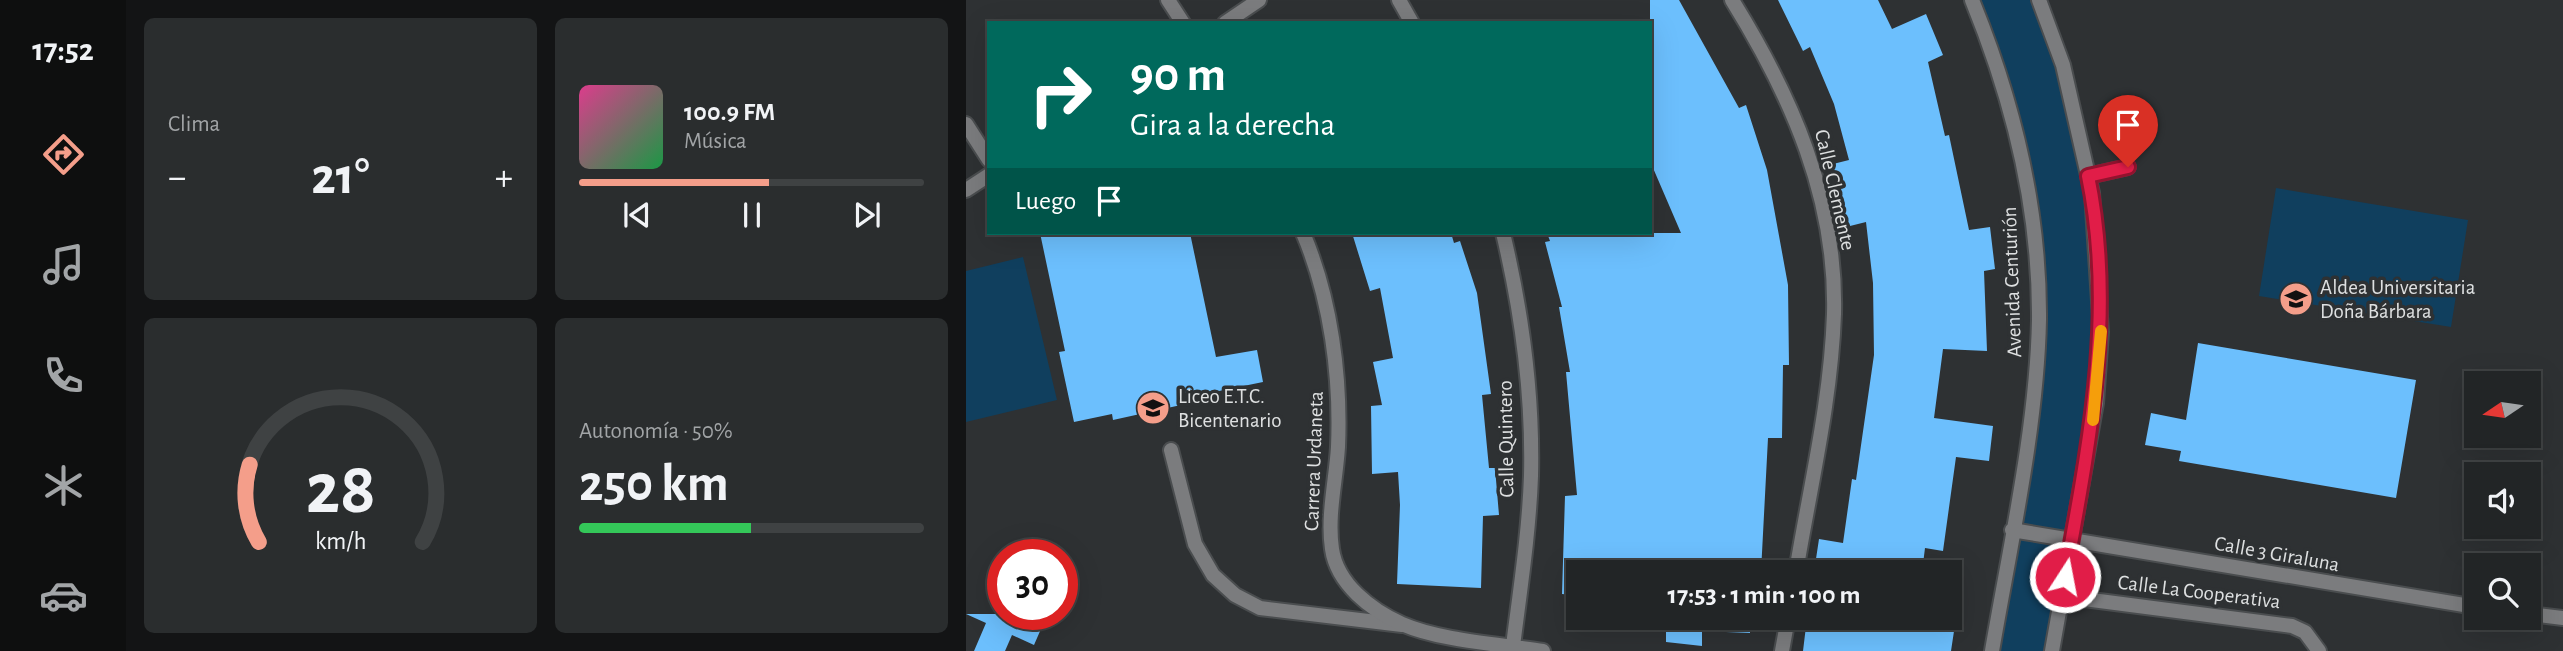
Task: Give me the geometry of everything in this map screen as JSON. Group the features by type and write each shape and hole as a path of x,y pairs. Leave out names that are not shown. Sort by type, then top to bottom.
{"street":[{"path":"1168,0 1182,21"},
{"path":"1228,21 1259,0"},
{"path":"1399,0 1411,21"},
{"name":"Calle Clemente","path":"1732,0 1787,97 1811,165 1828,236 1834,311 1832,355 1798,560"},
{"name":"Avenida Centurión","path":"1972,0 1998,64 2017,129 2037,254 2039,320 2035,386 1992,651"},
{"path":"2039,0 2063,65 2088,176 2099,267 2101,332 2096,403 2052,651"},
{"path":"966,124 987,157"},
{"path":"2088,176 2128,167"},
{"path":"966,190 987,176"},
{"name":"Carrera Urdaneta","path":"1304,235 1321,294 1338,381 1339,431 1332,550 1348,585 1363,601 1403,625"},
{"name":"Calle Quintero","path":"1503,235 1523,334 1530,402 1531,477 1513,646"},
{"path":"1171,450 1195,544 1213,575 1235,595 1260,608 1403,625 1543,651"},
{"name":"Calle 3 Giraluna","path":"2012,530 2464,605"},
{"name":"Calle La Cooperativa","path":"2062,596 2292,626 2305,632 2319,651"},
{"path":"2541,615 2563,618"},
{"path":"1782,651 1786,630"}],"shaded area":[{"path":"1972,0 2039,0 2079,124 2101,332 2052,651 1992,651 2035,386 2029,191"},
{"path":"2276,188 2468,220 2451,327 2259,296"},
{"path":"1023,257 1057,400 966,422 966,271"}],"building":[{"path":"1650,0 1679,0 1739,108 1746,105 1767,170 1788,285 1789,365 1783,365 1782,438 1768,438 1762,560 1566,560 1566,594 1562,594 1565,496 1577,495 1566,372 1570,372 1559,307 1562,307 1545,242 1550,241 1548,235 1681,233 1652,166"},
{"path":"1778,0 1878,0 1892,29 1926,14 1943,55 1928,62 1945,136 1949,135 1969,230 1990,227 1995,269 1984,271 1987,351 1943,349 1934,418 1993,426 1989,461 1956,457 1943,551 1925,548 1924,560 1816,560 1819,539 1843,543 1852,479 1856,480 1874,355 1873,283 1866,222 1846,227 1833,164 1849,160 1834,104 1810,47 1803,51"},
{"path":"1040,235 1190,235 1216,357 1257,350 1263,382 1180,399 1181,405 1113,420 1112,414 1074,422 1059,352 1065,351"},
{"path":"1353,235 1452,235 1454,243 1460,241 1477,293 1491,394 1482,395 1489,468 1495,468 1499,515 1483,516 1481,588 1397,584 1400,505 1398,472 1372,474 1371,406 1382,405 1373,362 1393,358 1380,288 1370,291"},
{"path":"2198,343 2416,380 2396,498 2179,461 2181,451 2145,445 2151,413 2186,420"},
{"path":"966,614 987,614 987,630 1041,630 1034,645 1012,635 1005,651 974,651 986,623"},
{"path":"1666,630 1750,630 1750,633 1702,631 1702,646 1666,642"},
{"path":"1806,630 1954,630 1951,651 1803,651"}],"slow traffic":[{"path":"2093,420 2101,331"}],"place":[{"name":"Aldea Universitaria Doña Bárbara","path":"2296,299"},
{"name":"Liceo E.T.C. Bicentenario","path":"1153,408"}],"route":[{"path":"2065,577 2096,403 2101,332 2099,267 2088,176 2128,167"}]}
